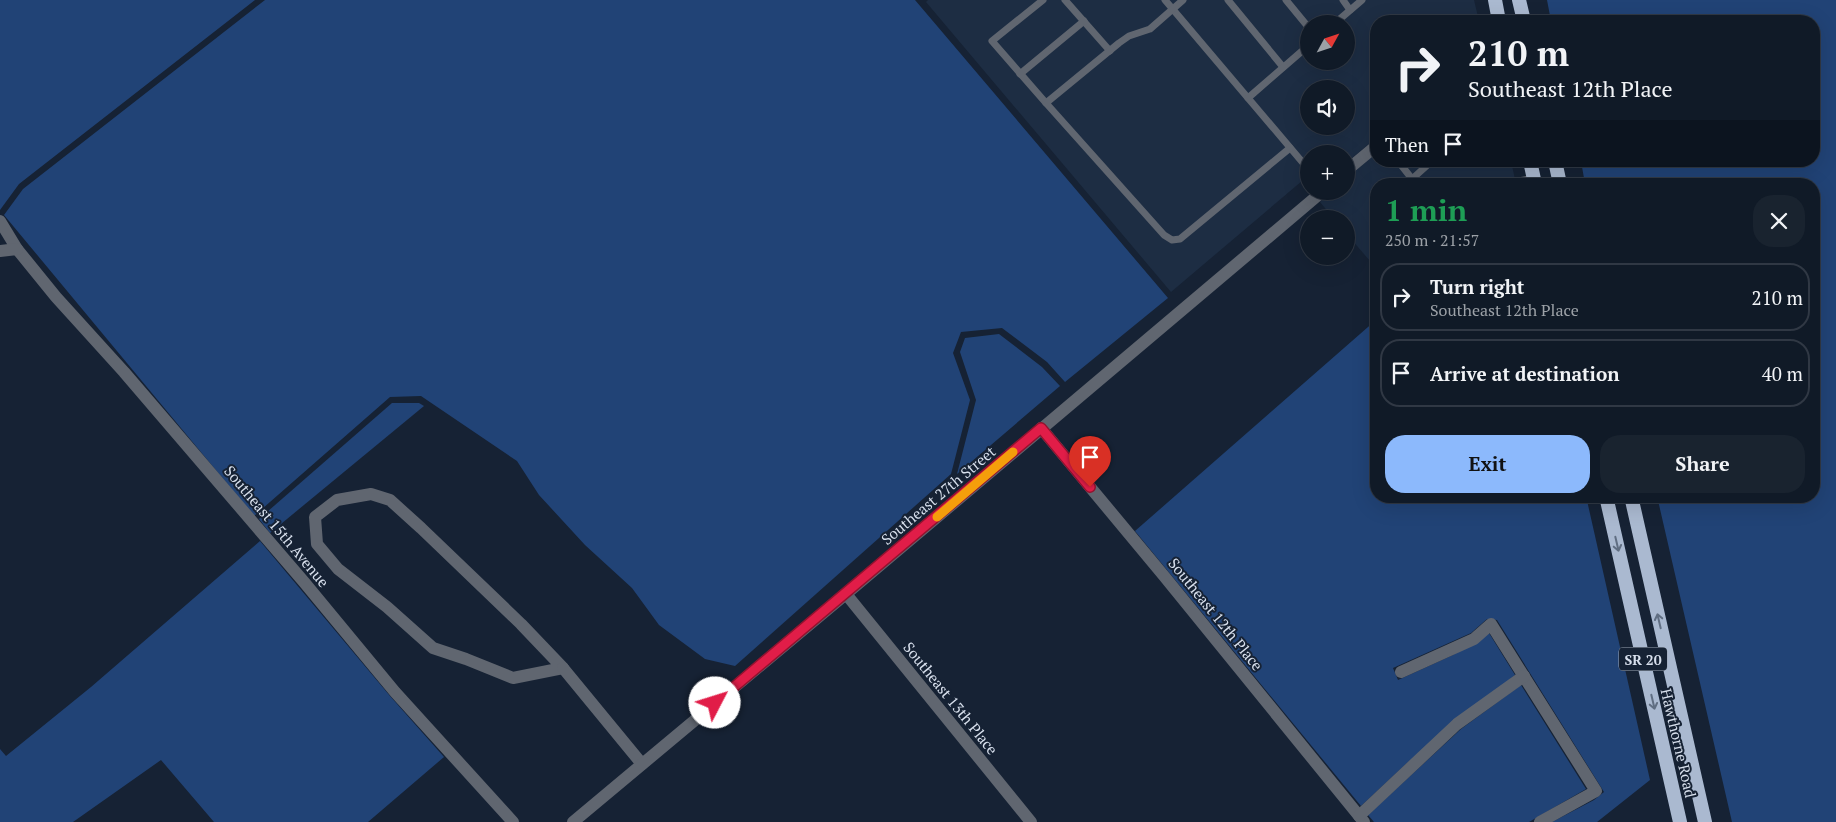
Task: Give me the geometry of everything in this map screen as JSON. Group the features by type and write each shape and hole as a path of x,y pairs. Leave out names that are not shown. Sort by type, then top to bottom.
{"highway":[{"path":"1495,0 1498,15"},
{"path":"1519,0 1523,15"},
{"name":"Hawthorne Road","path":"1608,503 1680,822"},
{"name":"Hawthorne Road","path":"1633,503 1705,822"},
{"path":"1664,752 1688,748"}],"street":[{"path":"1355,164 1370,151"},
{"name":"Southeast 27th Street","path":"573,822 1312,200"},
{"name":"Southeast 15th Avenue","path":"0,221 17,250 233,500 395,692 512,822"},
{"path":"0,251 17,250"},
{"name":"Southeast 12th Place","path":"1041,428 1361,819"},
{"path":"563,668 513,678 433,648 387,607 338,569 316,544 315,518 337,500 371,494 390,500 422,528 521,624 563,668 642,764"},
{"name":"Southeast 13th Place","path":"846,594 1031,822"},
{"path":"1401,672 1474,638 1491,624 1596,791 1540,822"},
{"path":"1361,819 1457,724 1524,676"}],"lane":[{"path":"1043,0 992,41 1164,235 1172,240 1180,239 1290,148"},
{"path":"1065,0 1110,51"},
{"path":"1165,0 1300,160"},
{"path":"1046,104 1129,36 1150,29 1183,0"},
{"path":"1228,0 1284,67"},
{"path":"1286,0 1300,17"},
{"path":"1343,0 1350,10"},
{"path":"1344,15 1362,0"},
{"path":"1020,74 1084,21"},
{"path":"1248,98 1300,53"},
{"path":"1403,167 1412,178"},
{"path":"1417,178 1427,167"}],"shaded area":[{"path":"0,0 255,0 19,184 0,210"},
{"path":"265,0 915,0 1168,298 1065,382 1047,362 1002,328 961,332 953,353 970,400 951,474 735,666 705,659 659,625 632,588 585,545 539,495 517,461 421,396 390,397 254,516 4,215 23,189"},
{"path":"928,0 1474,0 1478,15 1370,15 1370,143 1355,156 1355,145 1300,145 1300,183 1171,292 926,2"},
{"path":"1547,0 1836,0 1836,822 1732,822 1659,503 1820,503 1820,178 1584,178 1582,167 1820,167 1820,15 1550,15"},
{"path":"1370,158 1370,167 1512,167 1515,178 1370,178 1370,261 1355,244 1355,210 1327,210 1320,202 1322,200 1355,200 1355,171"},
{"path":"1370,325 1370,503 1588,503 1650,780 1597,822 1552,822 1594,800 1604,792 1497,620 1487,619 1471,633 1393,668 1398,680 1453,655 1489,633 1515,675 1407,763 1361,806 1135,531"},
{"path":"999,334 1042,367 1060,386 957,474 976,400 960,352 965,338"},
{"path":"392,403 419,403 424,406 270,533 259,519"},
{"path":"260,541 390,696 444,757 368,822 214,822 161,760 73,822 0,822 0,749 6,756 91,687"},
{"path":"1521,685 1586,789 1529,822 1374,822 1368,815 1461,729"}],"slow traffic":[{"path":"937,517 1013,452"}],"route":[{"path":"715,703 1041,428 1090,487"}]}
